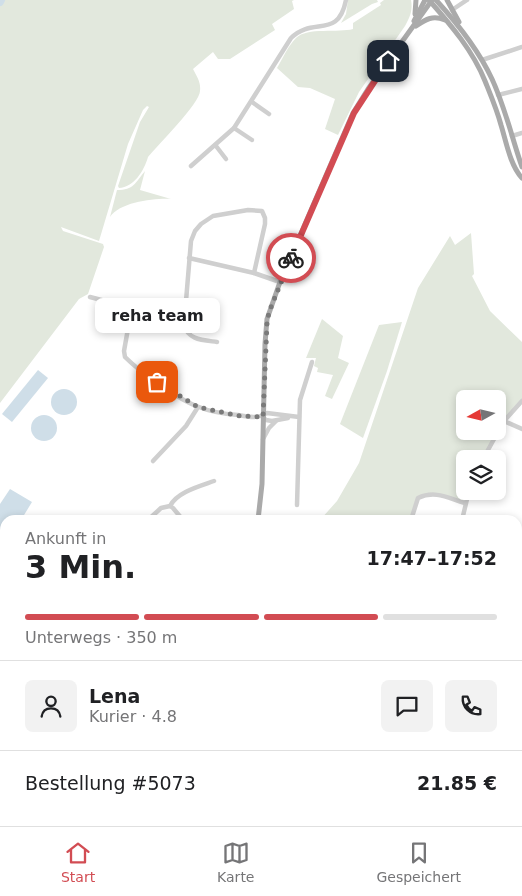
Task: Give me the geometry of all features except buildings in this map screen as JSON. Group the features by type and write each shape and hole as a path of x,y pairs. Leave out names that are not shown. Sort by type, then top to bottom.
{"main road":[{"path":"412,29 416,0"},
{"path":"414,20 430,0"},
{"path":"430,0 465,44 482,73 512,160 522,178"},
{"path":"259,515 262,484 266,327 269,312 280,282 354,113 368,89 412,29 430,0"},
{"path":"430,0 464,31"},
{"path":"447,0 482,60 498,95 522,167"},
{"path":"412,29 429,18 438,17 446,20"}],"street":[{"path":"191,166 216,146 234,128 291,38 304,28 320,27 339,20 346,0"},
{"path":"452,10 467,0"},
{"path":"482,60 522,47"},
{"path":"498,95 522,89"},
{"path":"252,102 269,114"},
{"path":"234,128 252,140"},
{"path":"512,136 522,133"},
{"path":"216,146 226,159"},
{"path":"217,342 192,337 184,327 191,241 195,230 213,216 248,210 262,211 265,224 254,273"},
{"path":"190,258 254,273 280,282"},
{"path":"90,297 128,306 130,312 124,351 125,357 157,382 198,407 240,416 263,417 268,414 299,417"},
{"path":"297,505 300,395 312,362"},
{"path":"506,419 522,401"},
{"path":"153,461 186,426 198,407"},
{"path":"263,417 268,421 292,417"},
{"path":"263,440 270,426 278,420"},
{"path":"506,422 522,429"},
{"path":"153,515 161,508 170,506 172,502 182,495 214,481"},
{"path":"413,515 418,498 432,493 465,503"},
{"path":"463,515 466,500"},
{"path":"170,506 179,515"}],"shaded area":[{"path":"0,0 294,0 292,1 294,9 272,24 275,30 230,59 218,59 213,52 193,69 200,88 198,97 178,124 148,157 138,177 129,185 119,188 118,186 140,122 149,107 147,106 143,110 128,144 99,241 61,227 63,231 103,244 104,247 88,294 79,299 0,403"},
{"path":"348,0 377,0 378,2 341,23 346,14"},
{"path":"384,0 411,0 410,16 359,92 338,135 325,129 335,99 310,88 298,87 277,68 296,38 315,31 353,29 353,23 381,5 380,3"},
{"path":"145,171 140,190 171,199 147,200 129,204 110,217 117,190 131,187"},
{"path":"471,233 474,274 472,276 490,311 522,342 522,401 506,419 506,390 456,390 456,440 494,440 488,450 456,450 456,500 466,500 465,503 432,493 418,498 413,515 324,515 337,501 359,463 418,288 450,236 455,245"},
{"path":"322,319 343,336 338,358 349,363 332,399 325,396 333,375 317,372 318,368 314,366 316,358 306,358"},
{"path":"402,322 363,438 340,424 379,325"},
{"path":"38,370 48,378 12,422 2,414"},
{"path":"64,389 73,393 77,402 73,411 64,415 55,411 51,402 55,393"},
{"path":"44,415 53,419 57,428 53,437 44,441 35,437 31,428 35,419"},
{"path":"10,489 32,502 24,515 0,515 0,504"}],"way so far":[{"path":"157,382 178,396 206,410 240,416 263,417 267,323 280,282 291,258"}],"place":[{"name":"reha team","path":"157,382"}],"route":[{"path":"291,258 354,113 388,61"}]}
